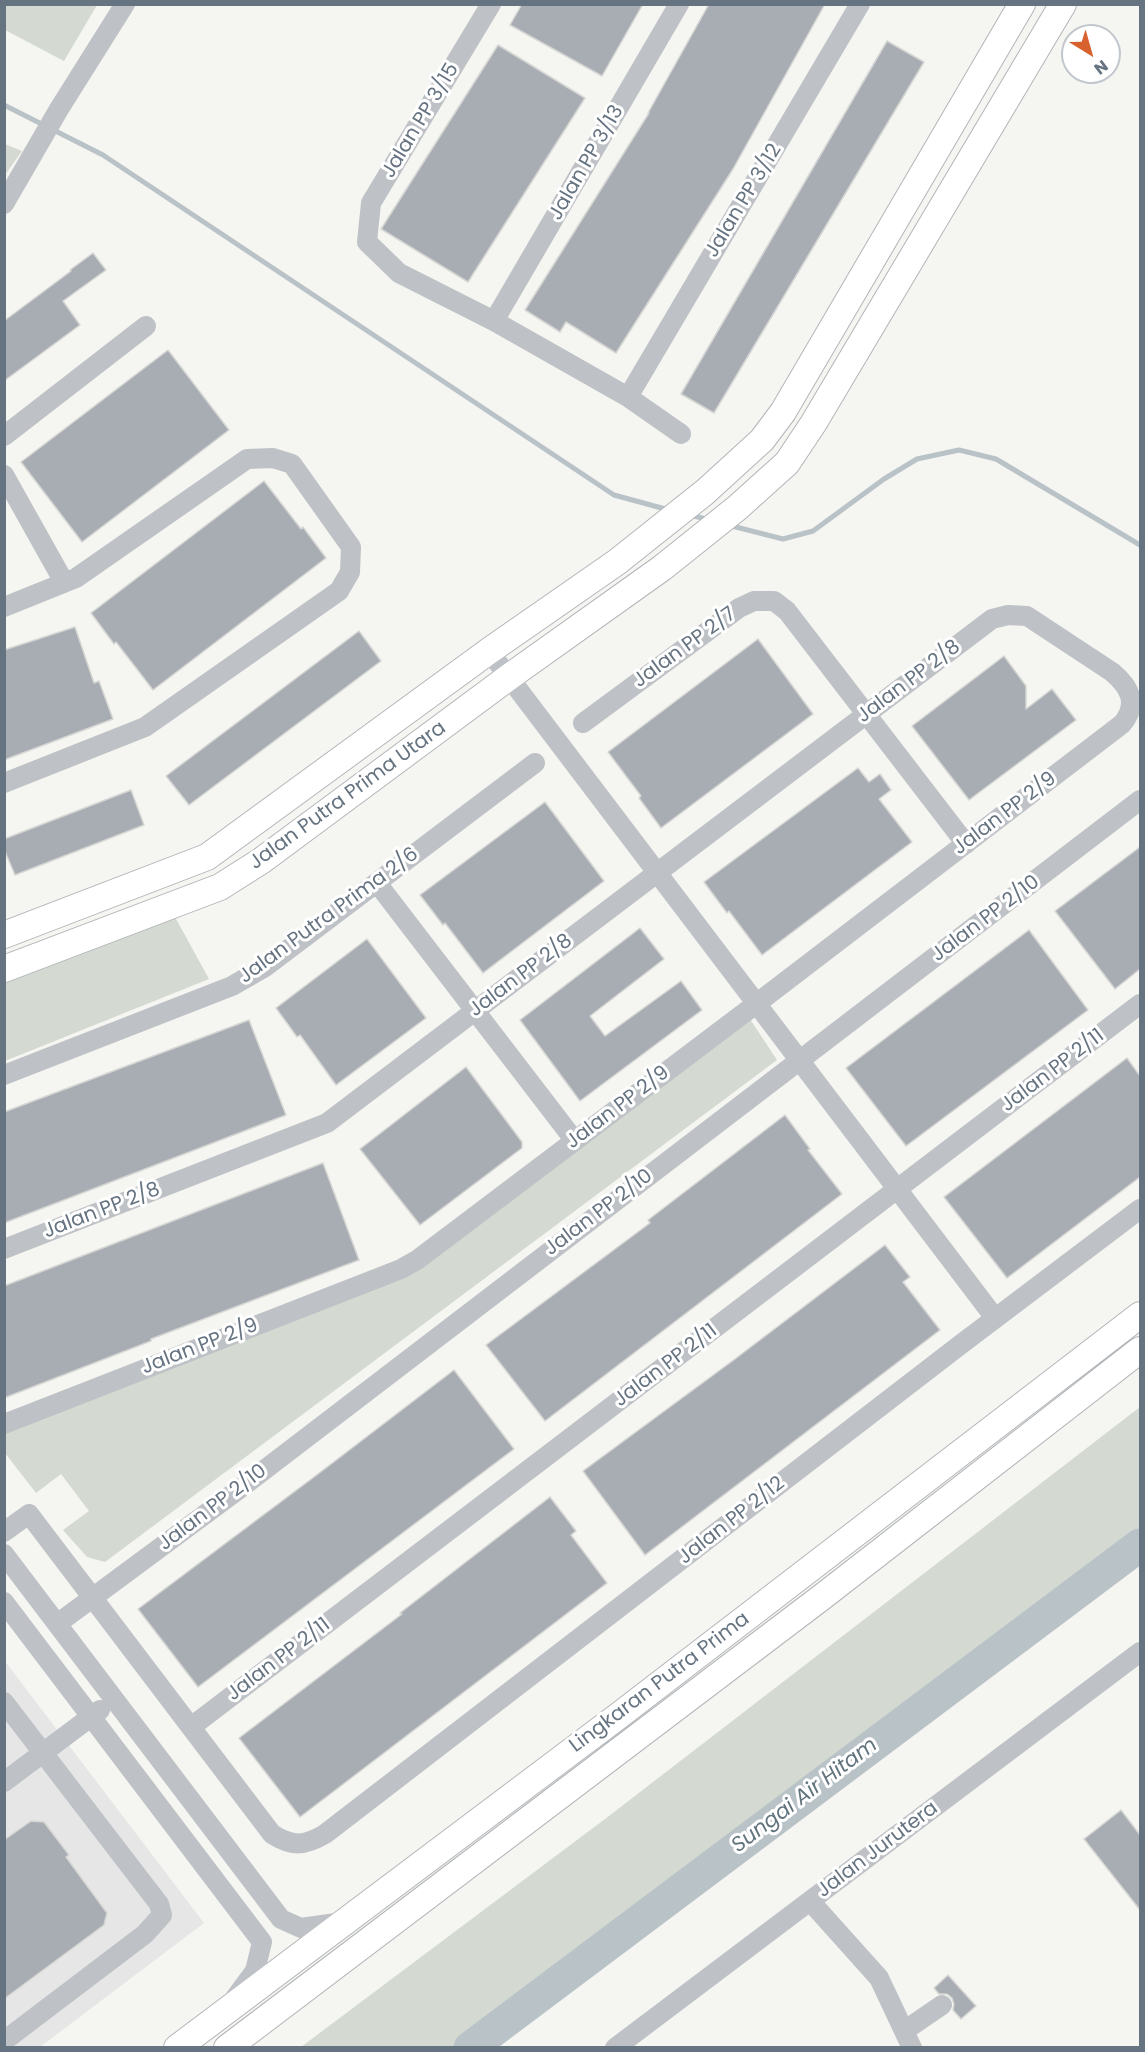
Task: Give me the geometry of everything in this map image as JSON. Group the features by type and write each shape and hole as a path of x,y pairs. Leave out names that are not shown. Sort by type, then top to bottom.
{"main road":[{"name":"Jalan Putra Prima Utara","path":"4,935 207,857 489,651 616,562 705,492 762,440 783,412 1022,4"},
{"name":"Jalan Putra Prima Utara","path":"4,969 220,887 261,861 508,677 662,568 737,508 787,463 813,424 1063,4"},
{"name":"Lingkaran Putra Prima","path":"177,2048 627,1709 1140,1315"},
{"name":"Lingkaran Putra Prima","path":"227,2048 822,1597 1140,1350"}],"street":[{"path":"4,204 59,109 125,4"},
{"name":"Jalan PP 3/15","path":"491,4 371,203 367,242 399,273 494,321"},
{"name":"Jalan PP 3/13","path":"494,321 679,4"},
{"name":"Jalan PP 3/12","path":"628,397 860,4"},
{"path":"494,321 628,397 681,434"},
{"path":"4,436 146,326"},
{"path":"4,607 76,578 247,459 273,458 292,464 351,547 350,572 339,591 145,727 4,783"},
{"path":"4,475 64,582"},
{"name":"Jalan PP 2/7","path":"583,723 739,608 754,601 774,601 787,611 966,844"},
{"name":"Jalan PP 2/9","path":"4,1424 401,1269 417,1260 966,844 1122,724 1130,715 1130,692 1123,681 1112,672 1027,616 1008,615 992,620"},
{"name":"Jalan PP 2/8","path":"4,1249 327,1123 992,620"},
{"path":"489,651 995,1318"},
{"name":"Jalan Putra Prima 2/6","path":"4,1075 232,986 265,968 535,763"},
{"name":"Jalan PP 2/10","path":"57,1624 242,1486 1140,800"},
{"path":"377,883 574,1141"},
{"name":"Jalan PP 2/11","path":"191,1727 1140,1004"},
{"name":"Jalan PP 2/12","path":"4,1532 29,1514 273,1834 285,1842 311,1843 1140,1209"},
{"path":"4,1554 281,1919 302,1928 345,1922"},
{"path":"4,1602 262,1942 255,1971 225,2012"},
{"name":"Jalan Jurutera","path":"615,2048 1140,1652"},
{"path":"4,1782 114,1699"},
{"path":"4,1702 159,1904 162,1916 145,1934 4,2041"},
{"path":"810,1901 879,1978 908,2039 942,2005"}],"shaded area":[{"path":"4,5 97,5 64,61 5,30"},
{"path":"5,144 22,151 5,175"},
{"path":"175,917 209,979 5,1061 5,980"},
{"path":"750,1019 777,1060 105,1562 87,1557 63,1530 89,1511 61,1474 36,1493 5,1453 5,1432 408,1274"},
{"path":"1140,1407 1140,1550 673,1909 489,2047 301,2047 605,1819"},
{"path":"4,1660 204,1923 40,2047 5,2047"}],"building":[{"path":"522,4 643,4 602,76 510,25"},
{"path":"709,4 825,4 733,169 616,353 566,322 560,332 525,310 649,113"},
{"path":"887,41 924,62 714,413 681,394"},
{"path":"498,45 585,98 468,282 381,229"},
{"path":"93,253 106,270 63,301 80,325 4,381 4,321"},
{"path":"168,350 229,430 82,542 21,462"},
{"path":"264,481 326,558 153,690 91,613"},
{"path":"75,627 94,683 99,681 113,719 4,760 4,650"},
{"path":"359,631 381,661 189,805 166,776"},
{"path":"758,639 813,714 661,828 639,798 641,796 608,752"},
{"path":"1004,656 1026,686 1026,709 1052,689 1076,720 969,800 912,726"},
{"path":"858,768 869,782 880,774 891,790 879,799 912,842 762,955 704,882"},
{"path":"131,790 144,825 15,875 4,849 4,839"},
{"path":"545,802 604,881 483,973 445,923 443,925 420,895"},
{"path":"1140,847 1140,969 1115,989 1055,911"},
{"path":"640,928 664,959 590,1016 605,1036 681,981 702,1010 580,1101 520,1020"},
{"path":"1029,930 1088,1010 906,1146 846,1068"},
{"path":"367,939 426,1018 336,1085 300,1035 297,1037 276,1008"},
{"path":"249,1020 286,1115 4,1223 4,1112"},
{"path":"1127,1058 1140,1076 1140,1177 1007,1278 944,1197"},
{"path":"466,1067 522,1142 522,1148 420,1225 360,1149"},
{"path":"785,1115 810,1149 808,1150 842,1194 545,1421 486,1345 650,1223 648,1220"},
{"path":"323,1163 359,1260 4,1398 4,1286"},
{"path":"885,1245 910,1277 903,1282 940,1330 645,1555 583,1471"},
{"path":"454,1370 514,1449 198,1687 138,1609"},
{"path":"550,1497 576,1531 571,1535 607,1583 300,1817 239,1738 402,1614 400,1613"},
{"path":"1121,1810 1140,1835 1140,1910 1084,1839"},
{"path":"31,1821 44,1822 69,1855 66,1857 107,1913 104,1925 4,1999 4,1840"},
{"path":"948,1975 976,2006 961,2019 953,2010 952,1998 947,1994 939,1994 934,1988"}],"waterway":[{"path":"4,105 103,155 614,495 669,510"},
{"path":"728,525 783,539 813,531 884,479 917,459 959,450 996,459 1140,545"},
{"path":"690,515 710,520"},
{"name":"Sungai Air Hitam","path":"470,2048 1140,1545"}]}
